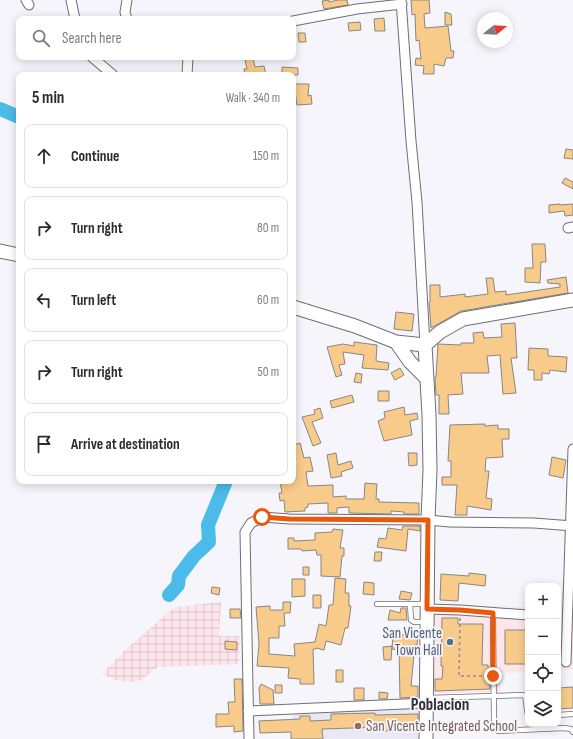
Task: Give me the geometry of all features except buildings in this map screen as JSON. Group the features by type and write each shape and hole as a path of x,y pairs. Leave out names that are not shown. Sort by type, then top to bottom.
{"main road":[{"path":"0,251 16,254"},
{"path":"296,308 355,326 396,342 425,345 440,332 463,319 573,300"},
{"path":"396,342 410,362 427,379"},
{"path":"425,345 430,470 428,520 426,739"}],"street":[{"path":"71,0 74,16"},
{"path":"126,16 127,0"},
{"path":"296,20 401,2 411,141 418,202 425,345"},
{"path":"96,60 110,72"},
{"path":"187,72 188,60"},
{"path":"566,662 562,617 571,526 573,450"},
{"path":"249,739 245,532 251,523 262,517 289,519 428,520 450,522 534,523 571,526"},
{"path":"427,607 525,615"},
{"path":"248,711 426,700"}],"lane":[{"path":"377,604 410,604 427,607"},
{"path":"410,604 411,620 414,622 427,622"},
{"path":"493,613 494,725 498,731 564,728 571,729 573,732"},
{"path":"426,700 525,695"},
{"path":"561,715 573,714"}],"path":[{"path":"460,610 459,676 493,676"}],"shaded area":[{"path":"221,602 219,636 240,636 239,664 158,667 142,680 133,682 118,681 102,674 126,649 175,607"},
{"path":"433,605 525,607 525,672 500,673 500,692 434,693"},
{"path":"561,608 573,609 573,669 561,670"},
{"name":"San Vicente Integrated School","path":"423,707 422,739 293,739 293,712"}],"waterway":[{"path":"0,109 16,116"},
{"path":"169,595 178,585 179,576 194,556 209,542 208,525 225,484"}],"place":[{"name":"San Vicente Town Hall","path":"450,642"},
{"name":"San Vicente Integrated School","path":"358,726"}],"district":[{"name":"Poblacion","path":"440,704"}],"route":[{"path":"262,517 289,519 428,520 427,609 493,613 493,676"}]}
